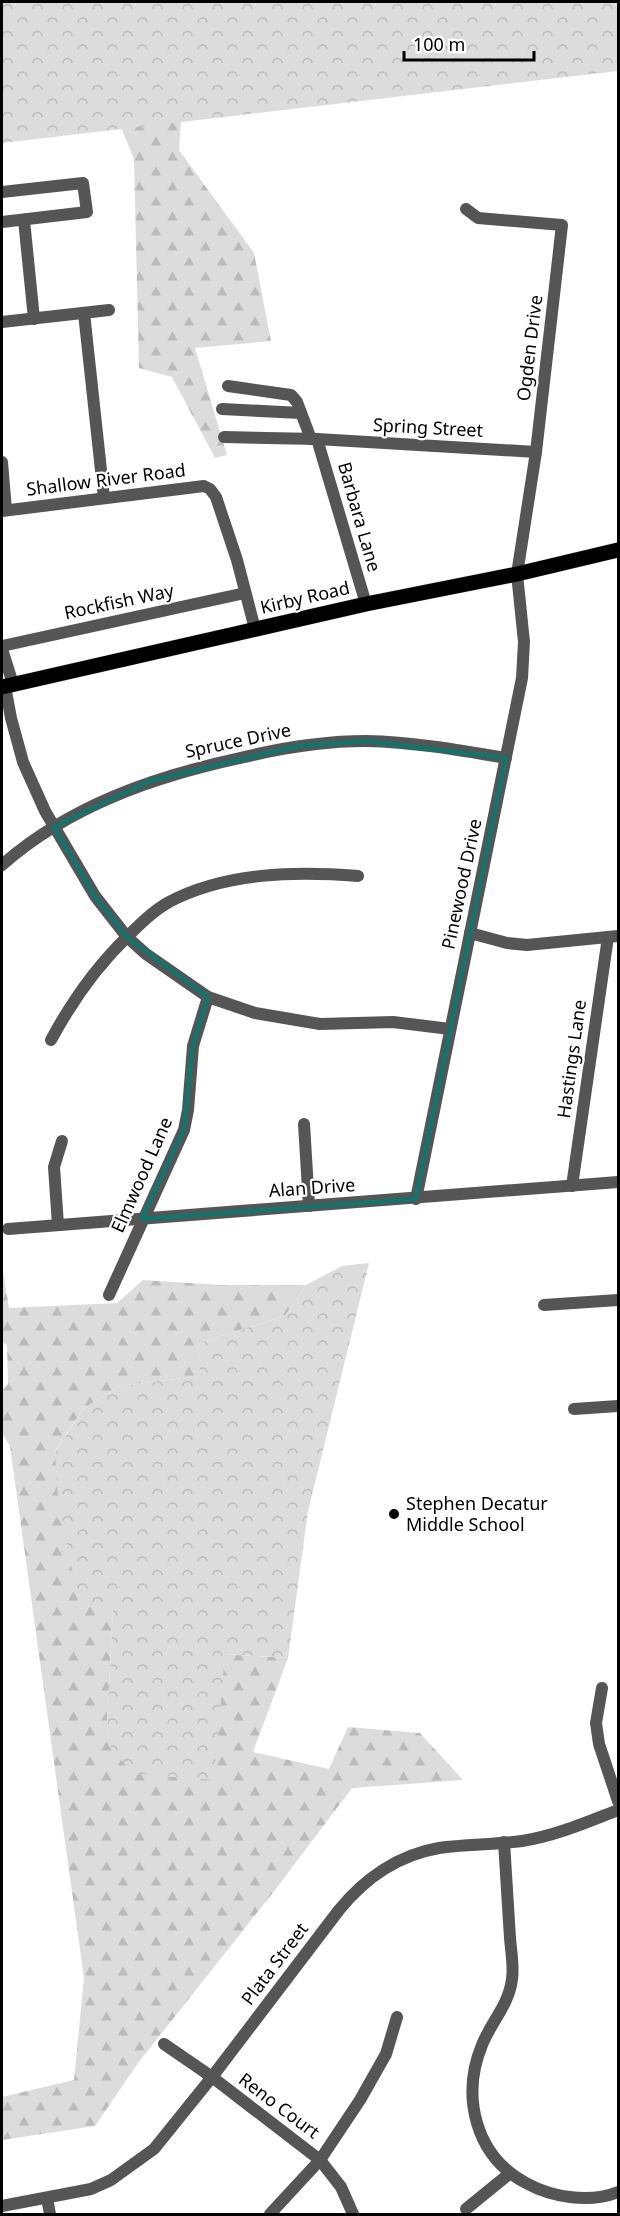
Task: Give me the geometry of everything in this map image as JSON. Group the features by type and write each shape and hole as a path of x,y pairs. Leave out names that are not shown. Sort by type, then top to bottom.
{"main road":[{"name":"Kirby Road","path":"6,686 366,604 517,574 618,550"}],"street":[{"path":"2,192 83,183 87,212 2,222"},
{"name":"Ogden Drive","path":"466,209 477,218 562,225 536,452 517,574"},
{"path":"24,220 34,319"},
{"path":"2,322 109,310"},
{"path":"84,313 104,498"},
{"path":"222,409 301,413 295,398 291,395 228,386"},
{"name":"Barbara Lane","path":"301,413 314,439 366,604"},
{"name":"Spring Street","path":"224,437 314,439 536,452"},
{"path":"2,462 4,510"},
{"name":"Shallow River Road","path":"4,510 204,486 210,489 216,497 237,560 255,629"},
{"name":"Pinewood Drive","path":"416,1199 506,758 523,662 523,630 517,574"},
{"name":"Rockfish Way","path":"2,647 245,593"},
{"path":"2,647 10,718 23,762 54,827 95,896 127,937 171,973 208,997 255,1013 301,1022 340,1024 393,1022 450,1029"},
{"name":"Spruce Drive","path":"2,865 27,844 99,803 150,782 206,765 298,746 348,741 436,747 506,758"},
{"path":"51,1040 83,986 98,966 127,937 168,903 211,886 271,875 358,876"},
{"path":"470,933 507,943 527,945 613,936"},
{"name":"Hastings Lane","path":"572,1186 613,936"},
{"name":"Elmwood Lane","path":"109,1295 186,1124 192,1046 208,997"},
{"path":"304,1124 309,1206"},
{"path":"58,1225 54,1167 62,1141"},
{"name":"Alan Drive","path":"8,1229 618,1182"},
{"path":"544,1305 618,1300"},
{"path":"574,1409 618,1406"},
{"path":"602,1688 596,1723 599,1744 618,1801"},
{"name":"Plata Street","path":"2,2206 91,2188 111,2180 132,2167 154,2149 168,2134 339,1910 368,1880 401,1860 421,1852 439,1848 520,1841 556,1833 618,1810"},
{"path":"504,1842 512,1976 508,1998 483,2042 476,2062 471,2088 473,2113 492,2153 509,2174 535,2188 560,2196 598,2197 618,2192"},
{"path":"270,2214 321,2160 371,2083 391,2043 397,2017"},
{"name":"Reno Court","path":"164,2044 212,2077 321,2160 341,2187 353,2214"},
{"path":"466,2209 509,2174"},
{"path":"47,2198 50,2214"}],"highlighted area":[{"path":"366,741 506,758 416,1199 142,1219 184,1130 193,1046 208,997 127,937 95,896 54,827 150,781 298,746"}],"green space":[{"path":"2,2 618,2 184,78 179,150 254,253 271,341 195,348 227,455 215,458 172,377 139,368 134,159 120,125"},
{"path":"2,2 618,2 618,71 2,143"},
{"path":"369,1263 308,1511 288,1658 225,1654 214,1780 135,1774 112,1751 107,1725 113,1608 79,1606 58,1499 55,1452 83,1409 120,1386 200,1376 199,1343 285,1316 306,1285 342,1266"},
{"path":"2,1267 9,1308 117,1303 143,1280 221,1285 306,1285 285,1316 199,1343 201,1376 120,1386 83,1409 55,1451 113,1607 107,1725 113,1751 135,1774 225,1654 288,1658 253,1752 329,1769 348,1727 420,1733 463,1780 352,1788 275,1890 138,2063 95,2126 2,2140 2,2097 74,2080 84,1978 10,1446 2,1433 2,1391 8,1384 7,1345 2,1342"}],"place":[{"name":"Stephen Decatur Middle School","path":"394,1514"}]}
